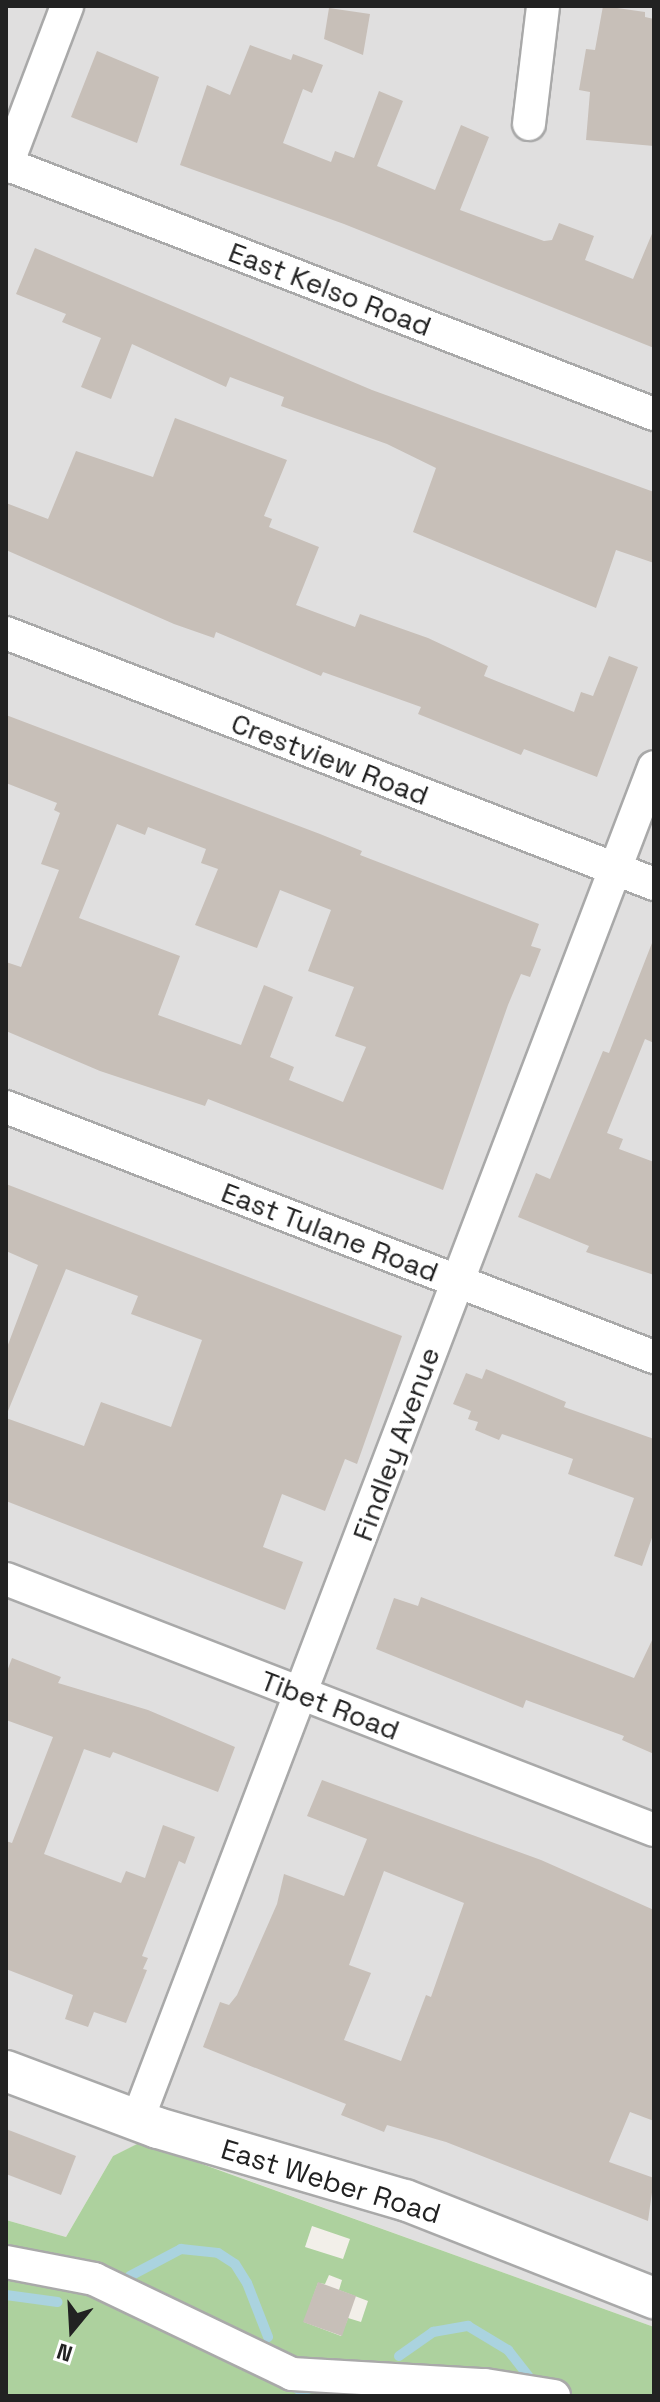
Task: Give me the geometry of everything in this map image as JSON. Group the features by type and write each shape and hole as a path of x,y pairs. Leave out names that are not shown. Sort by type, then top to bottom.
{"street":[{"path":"6,165 67,6"},
{"path":"529,124 543,6"},
{"name":"East Kelso Road","path":"6,165 654,414"},
{"name":"Crestview Road","path":"6,633 654,884"},
{"name":"Findley Avenue","path":"137,2121 654,767"},
{"name":"East Tulane Road","path":"6,1107 654,1357"},
{"name":"Tibet Road","path":"6,1579 654,1830"},
{"name":"East Weber Road","path":"6,2071 137,2121 405,2200 654,2298"},
{"path":"6,2262 94,2279 292,2374 485,2385 554,2396"}],"shaded area":[{"path":"6,6 654,6 654,2327 142,2142 113,2156 66,2237 6,2220"}],"green space":[{"path":"141,2142 654,2327 654,2396 6,2396 6,2220 66,2237 113,2156","holes":["312,2226 350,2239 343,2259 305,2247","329,2275 342,2280 339,2290 368,2301 361,2322 348,2318 341,2336 304,2322 318,2283 325,2284"]}],"building":[{"path":"603,6 645,12 645,17 654,19 654,146 586,140 590,92 579,90 586,49 595,50"},
{"path":"329,8 370,14 363,55 324,39"},
{"path":"250,45 291,60 293,54 323,65 312,93 303,89 283,143 331,162 335,151 354,158 379,91 403,101 377,166 435,190 461,125 489,137 460,210 544,241 552,240 559,223 594,236 585,260 633,279 654,229 654,348 344,224 180,165 207,85 230,95"},
{"path":"97,51 159,77 137,143 71,117"},
{"path":"35,248 372,390 654,492 654,563 616,550 596,608 413,532 436,468 387,444 281,406 284,397 230,377 226,387 132,344 111,399 81,387 101,338 62,322 66,314 16,294"},
{"path":"175,418 287,460 264,516 272,519 269,527 319,547 296,605 355,627 360,614 428,638 488,666 484,676 574,712 581,692 593,696 609,656 638,667 597,777 524,749 521,755 418,714 421,707 323,672 321,676 216,632 214,638 174,624 6,550 6,503 48,519 76,451 153,477"},
{"path":"6,715 320,834 362,851 360,855 539,924 531,946 541,949 530,977 521,974 508,1005 443,1190 208,1099 205,1106 100,1071 6,1031 6,962 21,967 59,870 41,864 60,813 54,810 57,803 6,783","holes":["117,824 145,835 148,827 206,849 201,863 218,869 195,925 257,948 280,890 331,910 308,971 354,987 335,1036 366,1047 343,1102 289,1080 294,1067 270,1057 293,997 264,985 241,1045 158,1015 180,956 79,918"]},
{"path":"652,943 654,1043 645,1039 607,1133 623,1139 619,1149 654,1162 654,1275 586,1252 589,1246 518,1217 536,1173 550,1179 603,1051 609,1053"},
{"path":"6,1184 402,1336 357,1464 345,1459 325,1511 282,1494 263,1547 303,1562 285,1610 6,1501 6,1418 84,1446 101,1402 171,1427 202,1340 131,1314 138,1296 66,1269 6,1416 6,1350 38,1265 6,1251"},
{"path":"486,1369 566,1402 564,1407 654,1439 654,1532 642,1566 614,1556 634,1498 568,1474 573,1459 502,1434 499,1440 475,1430 478,1422 468,1419 471,1411 453,1404 466,1373 482,1379"},
{"path":"421,1597 634,1678 654,1636 654,1754 622,1740 624,1736 526,1700 523,1708 376,1649 394,1598 418,1606"},
{"path":"12,1658 61,1677 58,1683 148,1710 235,1747 218,1792 113,1752 110,1758 84,1749 44,1854 121,1883 126,1871 145,1878 163,1825 195,1837 185,1864 179,1861 142,1956 148,1958 143,1969 147,1970 126,2023 94,2012 88,2027 65,2019 73,1995 6,1969 6,1841 12,1843 53,1737 6,1720 6,1674"},
{"path":"322,1780 541,1860 654,1910 654,2121 630,2112 609,2162 654,2178 648,2221 446,2142 387,2125 384,2132 341,2115 346,2104 203,2047 220,2002 229,2005 237,1995 277,1904 284,1874 344,1896 367,1839 307,1816","holes":["384,1871 464,1903 431,1997 426,1995 401,2061 344,2040 371,1973 349,1965"]},
{"path":"6,2129 76,2156 61,2195 6,2174"},
{"path":"318,2282 356,2296 342,2336 303,2322"}],"waterway":[{"path":"130,2276 181,2249 218,2253 235,2264 247,2283 268,2337"},
{"path":"6,2295 58,2302"},
{"path":"399,2356 433,2332 468,2326 508,2350 528,2376"},
{"path":"291,2383 306,2396"}]}
